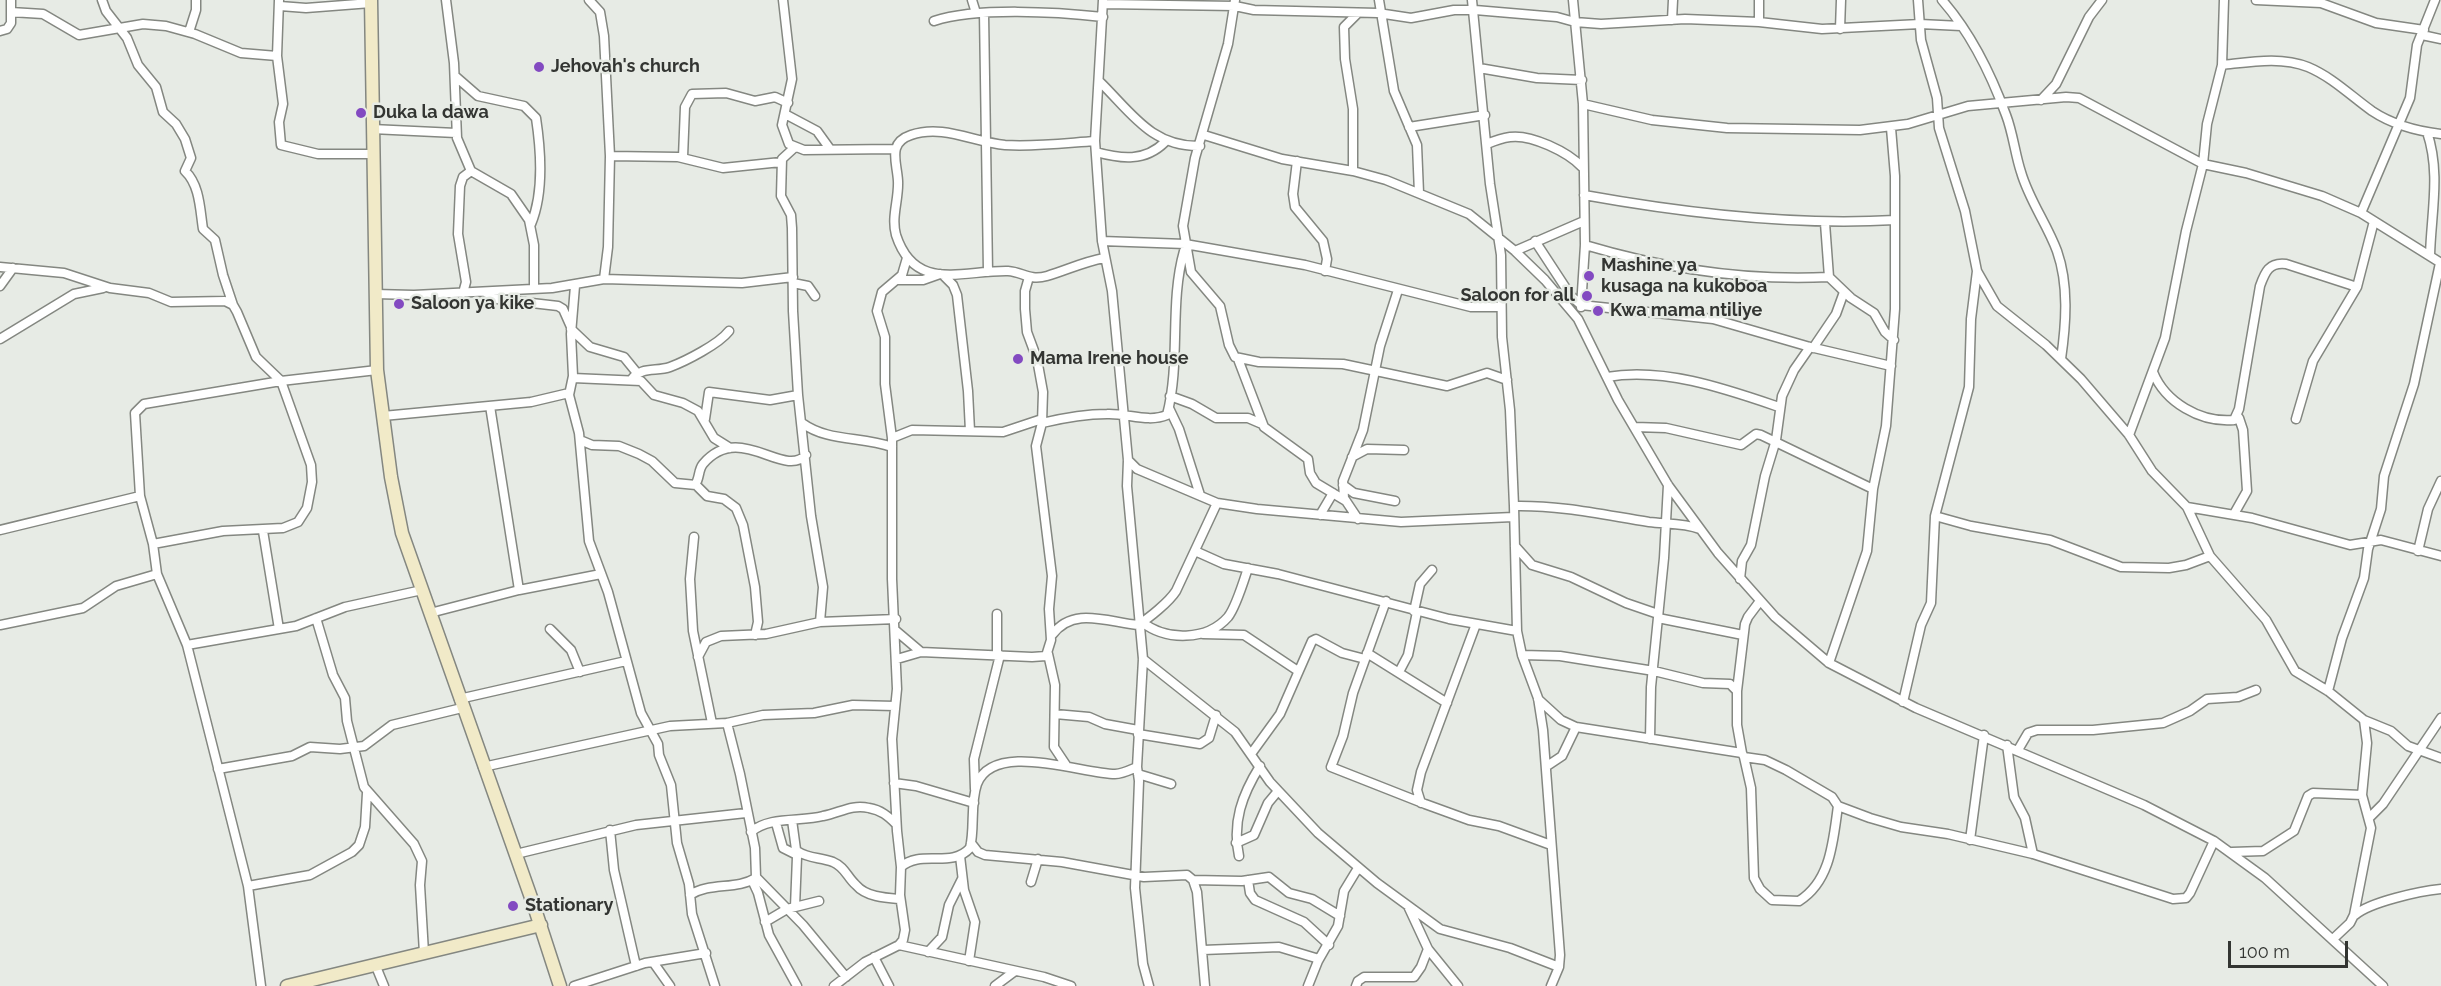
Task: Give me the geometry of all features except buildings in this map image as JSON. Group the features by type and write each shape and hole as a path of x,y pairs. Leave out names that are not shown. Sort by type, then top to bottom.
{"street":[{"path":"0,31 9,26 11,0"},
{"path":"102,0 104,8 129,41 138,65 158,90 163,112 180,130 188,146 190,161 185,171 192,178 201,206 203,229 216,240 222,275 256,357 281,381 311,465 312,482 307,508 298,522 284,528 263,531 223,531 153,544"},
{"path":"189,32 196,10 196,0"},
{"path":"446,0 455,76 456,134 471,171 511,194 531,224"},
{"path":"783,0 792,72 784,133 794,148"},
{"path":"972,0 980,13 988,272"},
{"path":"1379,0 1394,91 1417,145 1419,193"},
{"path":"1472,0 1475,10 1490,184 1498,239 1514,506 1517,632 1522,655 1538,698 1547,766 1551,846 1559,923 1559,967 1551,986"},
{"path":"1573,0 1583,104 1582,167 1585,245 1578,319"},
{"path":"1672,20 1673,0"},
{"path":"1759,0 1759,22"},
{"path":"1840,28 1841,0"},
{"path":"1903,702 1921,625 1931,603 1935,516 1969,387 1971,319 1977,271 1965,211 1951,172 1938,114 1937,98 1923,51 1918,0"},
{"path":"1942,0 1983,63 2001,104 2024,183 2060,260 2065,315 2061,359"},
{"path":"2040,101 2056,84 2089,17 2102,0"},
{"path":"2128,435 2165,338 2186,231 2203,164 2207,124 2222,65 2224,0"},
{"path":"2256,0 2321,3 2376,23 2423,32 2441,39"},
{"path":"2361,213 2371,185 2401,126 2410,99 2415,56 2434,0"},
{"path":"373,154 318,154 281,145 279,122 283,104 277,57 279,3 306,9 371,1 377,370 402,533 541,925 560,986"},
{"path":"593,2 603,25 610,156 608,247 604,279"},
{"path":"1149,986 1143,964 1136,875 1138,732 1143,659 1127,486 1128,460 1112,291 1102,241 1095,141 1103,2 1235,3 1254,10 1382,14 1419,18 1454,10 1475,10 1557,17 1575,22 1618,24 1672,20 1759,22 1840,28 1920,24 1961,26"},
{"path":"802,423 821,435 892,442 912,430 1003,432 1042,421 1075,416 1122,414 1152,419 1166,415 1169,408 1175,314 1185,244 1184,209 1235,3"},
{"path":"11,12 43,14 79,35 143,24 166,26 189,32 241,52 277,57"},
{"path":"934,21 980,13 1103,17"},
{"path":"1353,171 1353,109 1345,59 1344,27 1358,13"},
{"path":"2222,65 2272,60 2308,67 2338,85 2374,112 2401,126 2441,134"},
{"path":"1479,68 1537,78 1582,80"},
{"path":"455,76 478,96 524,106 536,118 539,187 538,202 531,224 534,288"},
{"path":"1099,81 1148,131 1165,142 1200,146"},
{"path":"682,157 685,107 692,94 726,93 755,101 775,97 788,103"},
{"path":"1583,104 1652,120 1727,128 1891,128 1968,106 2072,97 2087,101 2140,133 2203,164 2301,190 2361,213 2440,263 2414,384 2384,476 2381,509 2370,541 2364,578 2342,638 2328,691"},
{"path":"785,114 817,131 830,149"},
{"path":"1409,127 1485,115"},
{"path":"1828,663 1867,551 1874,489 1886,426 1894,340 1896,220 1891,128"},
{"path":"372,129 456,134"},
{"path":"1095,141 1004,145 940,132 917,133 903,138 894,149 898,188 894,226 907,258 921,270 941,274 1014,272 1029,277 1048,276 1072,266 1104,258"},
{"path":"2427,132 2436,172 2430,256"},
{"path":"1204,135 1282,159 1353,171 1419,193 1469,214 1515,251 1545,280 1578,319 1607,377 1668,485 1740,579 1760,601 1828,663 1903,702 2144,805 2214,841 2232,852 2333,939 2383,986"},
{"path":"1487,144 1512,136 1540,142 1570,155 1582,167"},
{"path":"1096,152 1135,158 1158,149 1165,142"},
{"path":"610,156 682,157 723,168 781,162 794,148 894,149"},
{"path":"1297,161 1293,194 1294,207 1323,241 1326,250 1325,271"},
{"path":"781,162 781,196 792,220 798,396 811,516 824,587 820,622"},
{"path":"463,293 466,282 458,234 460,186 463,177 471,171"},
{"path":"1584,195 1649,206 1825,223 1896,220"},
{"path":"1515,251 1584,221"},
{"path":"2296,419 2313,361 2356,287 2374,221"},
{"path":"1825,223 1829,278"},
{"path":"1102,241 1185,244 1325,271 1471,307 1501,307"},
{"path":"1535,241 1571,296 1581,305 1713,319 1812,348 1891,366"},
{"path":"1185,244 1191,272 1220,306 1229,345 1238,359 1262,424"},
{"path":"1585,245 1647,262 1695,270 1829,278 1844,292 1874,313 1885,333 1894,340"},
{"path":"899,945 905,930 900,898 901,867 894,783 897,659 892,579 892,442 885,384 885,337 877,311 883,291 897,280 904,270 907,258"},
{"path":"2234,420 2239,409 2260,286 2268,268 2274,264 2286,264 2356,287"},
{"path":"0,267 64,273 107,287 145,292 171,302 217,300 233,304"},
{"path":"0,286 13,268"},
{"path":"1977,271 1997,306 2061,359 2128,435 2152,471 2187,507 2210,556 2266,620 2295,671 2328,691 2364,720 2384,728 2408,746 2441,758"},
{"path":"897,280 918,281 941,274"},
{"path":"941,274 953,285 957,295 968,391 970,431"},
{"path":"1029,277 1025,291 1027,332 1042,381 1042,421 1036,446 1052,576 1049,609 1051,636 1048,654 1055,685 1054,750 1066,765"},
{"path":"375,294 484,292 575,286 604,279 742,283 793,280 808,286 815,296"},
{"path":"575,286 572,328 573,378 569,393 580,440 588,533 626,661 649,730 658,744 659,754 671,785 674,819 692,914 716,986"},
{"path":"0,339 74,294 107,287"},
{"path":"1358,519 1347,502 1343,486 1351,458 1363,430 1375,370 1398,290"},
{"path":"484,292 496,299 558,306 563,309 572,328 590,346 624,357 634,376 660,398 690,406 705,419 714,438 730,448"},
{"path":"1740,579 1742,561 1751,545 1765,476 1776,440 1779,407 1794,370 1836,314 1844,292"},
{"path":"573,378 634,376 675,365 723,338 729,331"},
{"path":"1238,359 1259,362 1326,362 1447,386 1487,373 1507,380"},
{"path":"261,986 248,886 187,645 158,573 140,496 135,418 140,406 281,381 377,370"},
{"path":"2153,372 2159,387 2176,403 2204,416 2234,420 2239,418 2243,429 2247,491 2234,514"},
{"path":"1607,377 1637,375 1697,383 1779,407"},
{"path":"705,419 709,392 770,400 798,396"},
{"path":"383,416 531,402 569,393"},
{"path":"1170,396 1192,404 1216,418 1248,418 1262,424 1278,440 1302,453 1308,459 1310,473 1316,483 1347,502"},
{"path":"490,406 519,590"},
{"path":"1169,408 1179,429 1200,495"},
{"path":"1635,427 1666,428 1732,444 1745,443 1756,434 1776,440 1874,489"},
{"path":"580,440 592,445 619,446 652,461 675,483 695,484 707,496 728,501 741,518 756,597 758,622 755,635"},
{"path":"695,484 703,464 730,448 750,448 781,461 801,460 806,455"},
{"path":"1351,458 1367,448 1404,450"},
{"path":"1128,460 1137,469 1217,503 1358,519 1436,522 1513,517"},
{"path":"2418,551 2428,509 2441,481"},
{"path":"1650,739 1648,720 1667,524 1668,485"},
{"path":"1343,486 1357,494 1395,501"},
{"path":"1320,515 1333,493"},
{"path":"0,530 140,496"},
{"path":"1140,623 1171,598 1217,503"},
{"path":"1514,506 1563,507 1667,524 1689,525 1700,529"},
{"path":"2187,507 2234,514 2294,528 2350,545 2381,540 2441,556"},
{"path":"1935,516 1971,526 2050,540 2121,567 2169,568 2186,565 2210,556"},
{"path":"263,531 279,629"},
{"path":"693,537 690,590 698,657 712,723"},
{"path":"1515,546 1532,565 1571,577 1658,616 1743,635"},
{"path":"1195,551 1218,562 1386,601 1415,611 1517,632"},
{"path":"1203,634 1230,614 1248,568"},
{"path":"1399,672 1407,655 1420,584 1432,570"},
{"path":"0,625 83,608 116,586 158,573"},
{"path":"430,613 519,590 601,574"},
{"path":"187,645 279,629 345,607 422,590"},
{"path":"1386,601 1366,656 1343,736 1331,766 1469,820 1499,826 1551,846"},
{"path":"1760,601 1748,617 1743,635 1737,691 1737,725 1751,788 1754,878 1760,889 1772,900 1799,901 1816,886 1828,865 1838,806"},
{"path":"975,798 974,759 998,654 997,614"},
{"path":"248,886 310,875 352,852 358,846 365,827 367,793 353,747 345,698 333,675 316,618"},
{"path":"1051,636 1063,622 1073,618 1140,623 1168,634 1244,635 1254,639 1298,671"},
{"path":"698,657 703,646 714,638 755,635 820,622 896,619"},
{"path":"1421,802 1418,784 1476,624"},
{"path":"550,629 571,650 580,672"},
{"path":"895,629 921,652"},
{"path":"1251,754 1272,730 1314,640 1342,653 1366,656 1399,672 1447,703"},
{"path":"897,659 921,652 1032,657 1048,654"},
{"path":"1522,655 1560,656 1654,671 1703,683 1730,684 1737,691"},
{"path":"1143,659 1216,715 1234,732 1296,813 1358,868 1440,929 1510,948 1559,967"},
{"path":"218,769 292,756 310,747 353,747 368,744 392,725 461,703 626,661"},
{"path":"2019,750 2028,733 2037,730 2093,730 2163,723 2190,711 2207,699 2238,697 2256,690"},
{"path":"1538,698 1561,720 1576,728 1765,760 1832,797 1838,806 1901,827 2033,854 2138,886 2161,896 2181,899 2190,893 2214,841"},
{"path":"483,766 649,730 727,723 763,715 814,713 853,705 895,706"},
{"path":"1055,714 1089,717 1117,728 1200,744 1209,738 1216,715"},
{"path":"2370,817 2382,804 2441,718"},
{"path":"2333,939 2350,923 2354,915 2371,828 2370,817 2362,795 2367,743 2364,720"},
{"path":"727,723 740,774 751,832 754,879 765,922 769,935 798,986"},
{"path":"1547,766 1562,756 1576,728"},
{"path":"1970,840 1984,735"},
{"path":"2007,745 2014,797 2025,818 2033,854"},
{"path":"901,867 912,860 960,856 969,848 977,783 984,774 1004,763 1066,765 1115,774 1137,770 1171,784"},
{"path":"1239,856 1236,843 1239,811 1260,766"},
{"path":"894,783 975,798"},
{"path":"1236,843 1254,835 1268,802 1278,791"},
{"path":"367,793 414,844 420,855 424,953"},
{"path":"2232,852 2263,851 2294,831 2308,796 2313,793 2362,795"},
{"path":"880,811 891,805 895,797"},
{"path":"751,832 760,825 822,817 850,807 880,811 896,824"},
{"path":"516,854 610,831 674,819 747,815 760,825"},
{"path":"791,908 797,853 792,820"},
{"path":"776,823 783,848 833,862 842,867 856,885 870,895 900,898"},
{"path":"610,831 614,870 636,966"},
{"path":"971,843 978,852 985,855 1038,859 1153,878 1184,873 1193,880 1197,892 1205,986"},
{"path":"960,856 962,879 975,922 969,961"},
{"path":"1031,882 1038,859"},
{"path":"1308,986 1329,945 1340,916 1344,891 1358,868"},
{"path":"1193,880 1273,878 1289,893 1312,899 1340,916"},
{"path":"690,895 706,887 754,879 791,908 846,977"},
{"path":"928,952 942,937 949,905 962,879"},
{"path":"1248,880 1250,894 1255,900 1304,922 1329,945"},
{"path":"2354,915 2370,904 2397,899 2421,891 2441,889"},
{"path":"765,922 791,908 819,901"},
{"path":"1407,904 1428,949 1458,986"},
{"path":"287,986 541,925"},
{"path":"834,986 874,957 899,945 1016,971 1071,986"},
{"path":"1203,950 1279,947 1320,959"},
{"path":"1356,986 1358,981 1364,977 1414,977 1428,949"},
{"path":"574,986 636,966 706,953"},
{"path":"874,957 889,986"},
{"path":"653,962 670,986"},
{"path":"375,964 384,986"},
{"path":"995,986 1016,971"}],"place":[{"name":"Jehovah's church","path":"539,67"},
{"name":"Duka la dawa","path":"361,113"},
{"name":"Mashine ya kusaga na kukoboa","path":"1589,276"},
{"name":"Saloon for all","path":"1587,296"},
{"name":"Saloon ya kike","path":"399,304"},
{"name":"Kwa mama ntiliye","path":"1598,311"},
{"name":"Mama Irene house","path":"1018,359"},
{"name":"Stationary","path":"513,906"}]}
